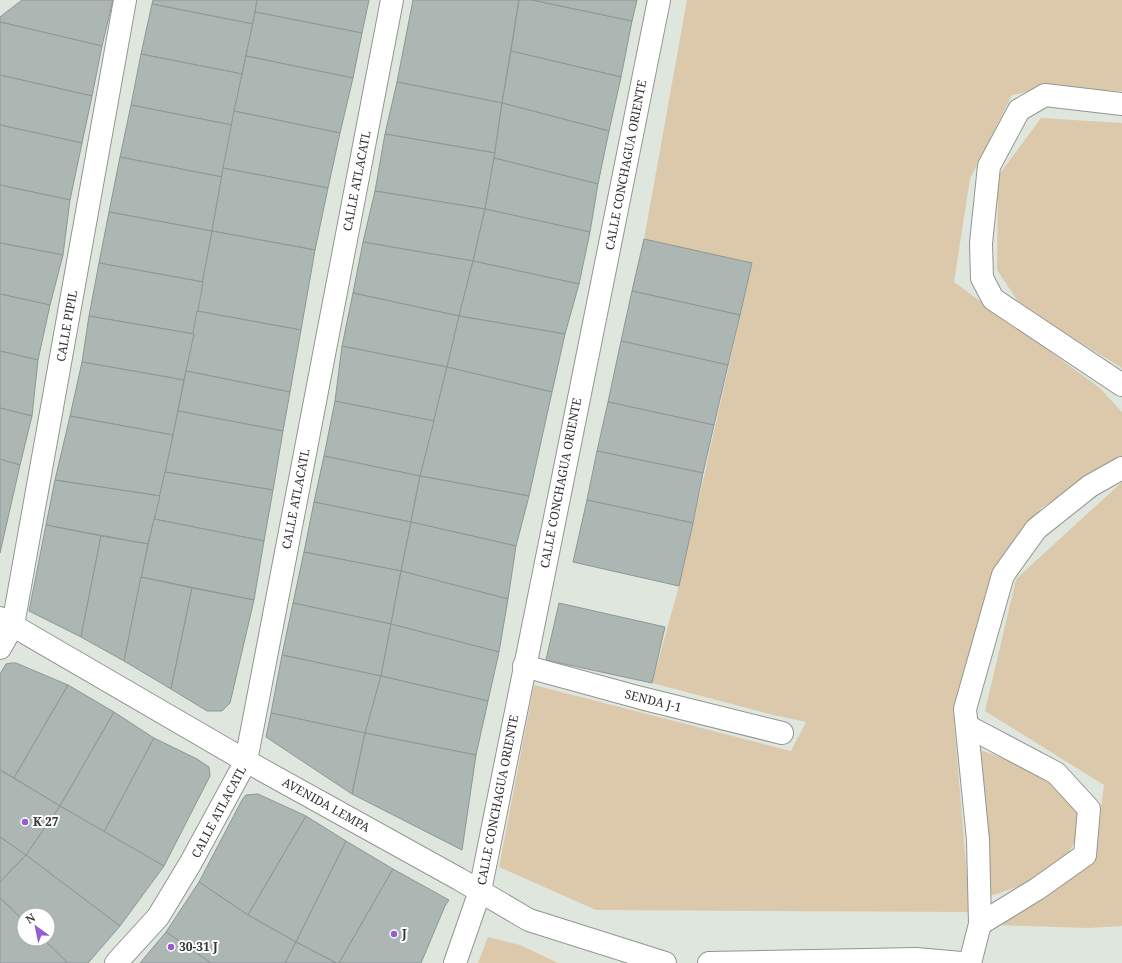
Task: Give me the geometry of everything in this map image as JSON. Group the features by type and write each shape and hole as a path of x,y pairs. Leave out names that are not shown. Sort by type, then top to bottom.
{"street":[{"name":"CALLE PIPIL","path":"0,648 125,0"},
{"name":"CALLE ATLACATL","path":"116,963 158,917 190,864 246,762 392,0"},
{"name":"CALLE CONCHAGUA ORIENTE","path":"456,963 480,891 659,0"},
{"path":"1122,104 1045,95 1019,110 989,166 980,243 982,278 993,299 1122,385"},
{"path":"970,963 980,924 978,840 965,708 1003,575 1036,529 1090,486 1122,468"},
{"name":"AVENIDA LEMPA","path":"6,622 246,762 480,891 529,920 665,963"},
{"name":"SENDA J-1","path":"524,666 641,698 782,733"},
{"path":"967,726 1056,773 1089,809 1085,854 1036,889 980,924"},
{"path":"709,963 916,959 961,963"}],"shaded area":[{"path":"687,0 1122,0 1122,91 1044,88 1012,95 970,179 954,282 1100,388 1122,412 1122,457 1041,508 993,573 953,708 970,912 596,910 499,867 534,685 791,751 806,722 773,715 652,683 679,586 752,264 644,239"},
{"path":"1041,118 1122,123 1122,368 1021,306 997,270 998,176"},
{"path":"1122,482 1122,926 1089,928 994,925 1094,860 1104,785 985,711 1016,579"},
{"path":"978,749 1016,763 1053,782 1080,815 1075,840 1069,852 1061,862 1051,870 1027,883 990,896"},
{"path":"488,937 520,945 558,963 478,963"}],"building":[{"path":"22,0 113,0 102,46 0,22 0,17"},
{"path":"153,0 257,0 253,24 152,4"},
{"path":"257,0 369,0 362,33 255,12"},
{"path":"413,0 519,0 502,103 397,82"},
{"path":"519,0 532,0 632,21 621,77 511,51"},
{"path":"532,0 637,0 632,21"},
{"path":"152,4 253,24 242,74 141,54"},
{"path":"255,12 362,33 353,78 246,56"},
{"path":"0,22 102,46 92,96 0,75"},
{"path":"511,51 621,77 609,131 502,103"},
{"path":"141,54 242,74 232,125 131,105"},
{"path":"246,56 353,78 340,133 234,111"},
{"path":"0,75 92,96 82,143 0,125"},
{"path":"397,82 502,103 495,153 385,134"},
{"path":"502,103 609,131 598,184 494,158"},
{"path":"131,105 232,125 222,177 120,157"},
{"path":"234,111 340,133 328,188 223,168"},
{"path":"0,125 82,143 70,200 0,185"},
{"path":"385,134 495,153 485,209 375,191"},
{"path":"120,157 222,177 212,231 109,212"},
{"path":"494,158 598,184 590,232 485,209"},
{"path":"223,168 328,188 315,250 212,231"},
{"path":"0,185 70,200 63,255 0,243"},
{"path":"375,191 485,209 473,261 363,242"},
{"path":"485,209 590,232 579,284 473,261"},
{"path":"109,212 212,231 203,282 99,263"},
{"path":"212,231 315,250 301,330 197,311"},
{"path":"644,239 752,263 740,315 632,291"},
{"path":"363,242 473,261 459,316 353,293"},
{"path":"0,243 63,255 50,305 0,294"},
{"path":"473,261 579,284 565,334 459,316"},
{"path":"99,263 203,282 194,334 89,316"},
{"path":"632,291 740,315 728,365 621,341"},
{"path":"353,293 459,316 447,367 342,346"},
{"path":"0,294 50,305 38,360 0,351"},
{"path":"197,311 301,330 290,392 186,371"},
{"path":"89,316 194,334 184,380 82,362"},
{"path":"459,316 565,334 552,392 447,367"},
{"path":"621,341 728,365 714,425 608,402"},
{"path":"342,346 447,367 434,421 335,401"},
{"path":"0,351 38,360 32,416 0,408"},
{"path":"82,362 184,380 173,435 70,416"},
{"path":"447,367 552,392 529,496 420,476"},
{"path":"186,371 290,392 283,431 178,411"},
{"path":"335,401 434,421 420,476 324,456"},
{"path":"608,402 714,425 703,473 597,451"},
{"path":"0,408 32,416 20,465 0,460"},
{"path":"178,411 283,431 273,490 165,472"},
{"path":"70,416 173,435 160,496 55,480"},
{"path":"597,451 703,473 693,523 587,500"},
{"path":"324,456 420,476 411,522 314,502"},
{"path":"0,459 20,465 0,553"},
{"path":"165,472 273,490 264,541 154,519"},
{"path":"420,476 529,496 516,546 411,522"},
{"path":"55,480 160,496 148,544 46,525"},
{"path":"587,500 693,523 679,586 573,562"},
{"path":"314,502 411,522 401,571 304,552"},
{"path":"154,519 264,541 254,600 141,577"},
{"path":"411,522 516,546 508,599 401,571"},
{"path":"46,525 101,536 81,637 29,611"},
{"path":"101,536 148,544 124,661 81,637"},
{"path":"304,552 401,571 391,624 293,603"},
{"path":"401,571 508,599 499,652 391,624"},
{"path":"141,577 192,588 171,689 124,661"},
{"path":"192,588 254,600 230,703 222,711 207,711 171,689"},
{"path":"293,603 391,624 381,676 282,655"},
{"path":"559,603 665,627 652,683 546,660"},
{"path":"391,624 499,652 488,701 381,676"},
{"path":"282,655 381,676 365,733 271,713"},
{"path":"16,663 68,685 14,778 0,770 0,674 6,664"},
{"path":"381,676 488,701 476,755 365,733"},
{"path":"68,685 114,712 60,806 14,778"},
{"path":"114,712 154,738 104,832 60,806"},
{"path":"271,713 365,733 352,794 266,737"},
{"path":"365,733 476,755 462,850 352,794"},
{"path":"154,738 197,759 209,767 210,776 164,866 104,832"},
{"name":"K 27","path":"0,770 60,806 26,855 0,837"},
{"path":"258,794 306,816 248,915 199,882 242,800 246,795"},
{"path":"60,806 164,866 120,926 26,855"},
{"path":"306,816 346,841 296,942 248,915"},
{"path":"0,837 26,855 0,882"},
{"path":"346,841 393,869 339,963 337,963 296,942"},
{"path":"26,855 120,926 88,963 68,963 51,947 56,947 56,907 16,907 16,913 0,898 0,882"},
{"name":"J","path":"393,869 449,900 445,906 421,963 339,963"},
{"path":"199,882 248,915 296,942 285,963 211,963 166,932"},
{"path":"0,898 16,913 16,947 51,947 68,963 0,963"},
{"name":"30-31 J","path":"166,932 211,963 140,963"},
{"path":"296,942 336,963 285,963"}],"place":[{"name":"K 27","path":"25,822"},
{"name":"J","path":"394,934"},
{"name":"30-31 J","path":"171,947"}]}
